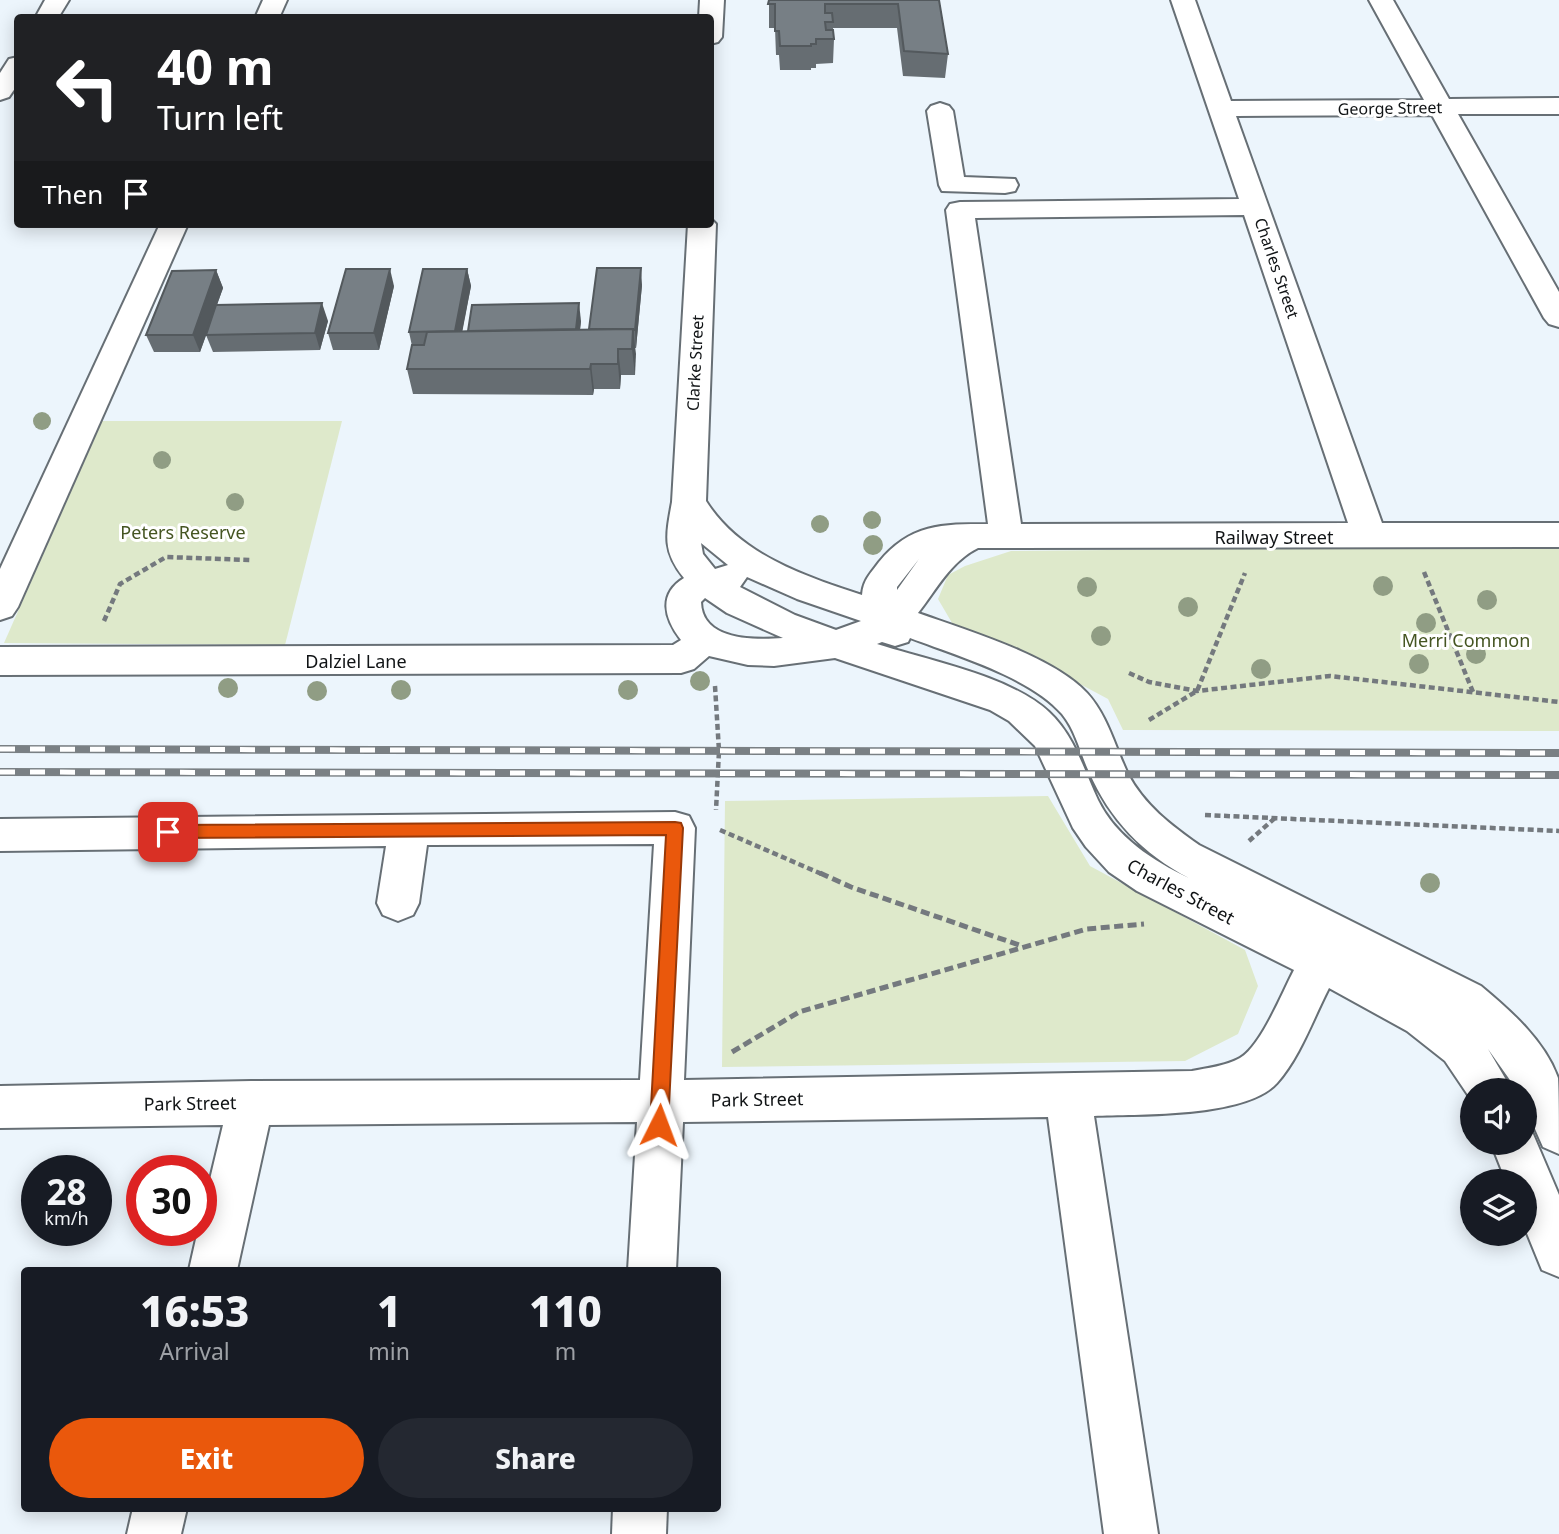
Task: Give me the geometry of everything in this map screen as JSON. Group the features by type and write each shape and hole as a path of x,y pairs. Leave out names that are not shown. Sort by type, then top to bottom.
{"street":[{"name":"Charles Street","path":"1183,0 1370,537"},
{"path":"1381,0 1559,318"},
{"path":"0,92 14,70"},
{"name":"George Street","path":"1222,109 1559,106"},
{"path":"940,111 952,185 1252,195"},
{"path":"997,535 960,210 1252,195"},
{"path":"0,607 172,228"},
{"name":"Clarke Street","path":"702,228 689,502 684,527 685,552 696,573 732,601 834,643"},
{"path":"689,502 710,535 738,555 772,574 893,618 894,631 901,644 930,674"},
{"name":"Railway Street","path":"710,642 730,650 764,654 811,649 875,631 893,618 940,556 964,540 997,535 1559,535"},
{"path":"710,642 688,625 683,600 688,592 739,575 772,574"},
{"name":"Charles Street","path":"893,618 1030,673 1070,697 1091,726 1124,803 1213,890"},
{"name":"Dalziel Lane","path":"0,661 681,659 710,642"},
{"name":"Charles Street","path":"834,643 1002,699 1033,719 1059,751 1086,815 1107,843 1136,870 1213,890 1327,948 1445,988 1480,1011 1523,1058 1559,1132"},
{"path":"0,835 695,828 660,1101 652,1267"},
{"path":"398,903 409,829"},
{"name":"Charles Street","path":"1327,948 1383,994 1434,1025 1461,1047 1482,1078"},
{"name":"Park Street","path":"0,1107 1192,1093 1240,1081 1259,1071 1273,1053 1327,948"},
{"path":"1068,1096 1131,1534"},
{"path":"214,1267 251,1102"},
{"path":"1519,1155 1559,1253"},
{"path":"154,1534 159,1512"},
{"path":"639,1534 640,1512"}],"path":[{"path":"1149,720 1197,691 1260,537"},
{"path":"1412,537 1473,692"},
{"path":"86,662 120,584 166,557 250,560"},
{"path":"710,642 719,751 716,814"},
{"path":"1129,673 1149,682 1197,691 1330,676 1559,702"},
{"path":"1196,815 1559,831"},
{"path":"730,1053 799,1012 1023,946 1087,929 1190,920 1245,845 1275,818"},
{"path":"695,828 851,887 1023,946"}],"green space":[{"name":"Peters Reserve","path":"102,421 342,421 285,645 4,643"},
{"name":"Merri Common","path":"1559,545 1559,731 1123,730 1108,699 1022,653 955,628 938,599 948,575 965,566 1011,551"},
{"path":"1048,796 1090,866 1245,950 1258,986 1238,1034 1185,1061 722,1067 725,801"}],"building":[{"path":"769,0 939,0 948,54 904,51 898,4 825,4 825,13 832,13 833,22 825,22 826,30 833,30 834,39 816,39 816,44 811,46 780,46 779,31 775,31 775,4 768,4"},
{"path":"597,268 641,268 635,330 589,329"},
{"path":"346,269 390,269 374,333 328,333"},
{"path":"423,269 467,269 455,331 409,332"},
{"path":"216,270 193,335 146,335 172,271"},
{"path":"322,303 315,333 206,335 216,305"},
{"path":"579,303 576,329 468,331 472,305"},
{"path":"633,329 632,349 618,349 618,364 591,364 590,369 407,369 412,345 424,345 427,332"}],"railway":[{"path":"0,749 1559,753"},
{"path":"0,772 1559,775"}],"route":[{"path":"168,832 675,828 659,1125"}]}
